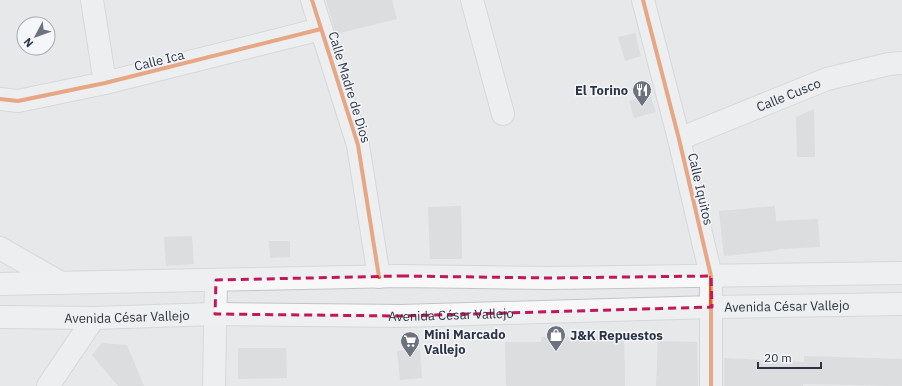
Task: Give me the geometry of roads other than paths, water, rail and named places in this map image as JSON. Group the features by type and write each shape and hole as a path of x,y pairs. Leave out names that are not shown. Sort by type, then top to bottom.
{"main road":[{"path":"0,284 401,276 550,278 902,273"},
{"name":"Avenida César Vallejo","path":"0,317 94,318 215,314 401,316 712,307 902,304"}],"street":[{"path":"92,0 105,83"},
{"name":"Calle Madre de Dios","path":"312,0 358,145 379,277"},
{"path":"472,0 503,114"},
{"name":"Calle Iquitos","path":"643,0 679,139 711,276 711,386"},
{"name":"Calle Ica","path":"0,99 18,101 105,83 322,30"},
{"name":"Calle Cusco","path":"679,139 827,79 889,64 902,63"},
{"path":"0,248 61,283"},
{"path":"214,386 216,280"},
{"path":"48,386 94,318"}],"place":[{"name":"El Torino","path":"642,107"},
{"name":"J&K Repuestos","path":"556,352"},
{"name":"Mini Marcado Vallejo","path":"410,358"}]}
